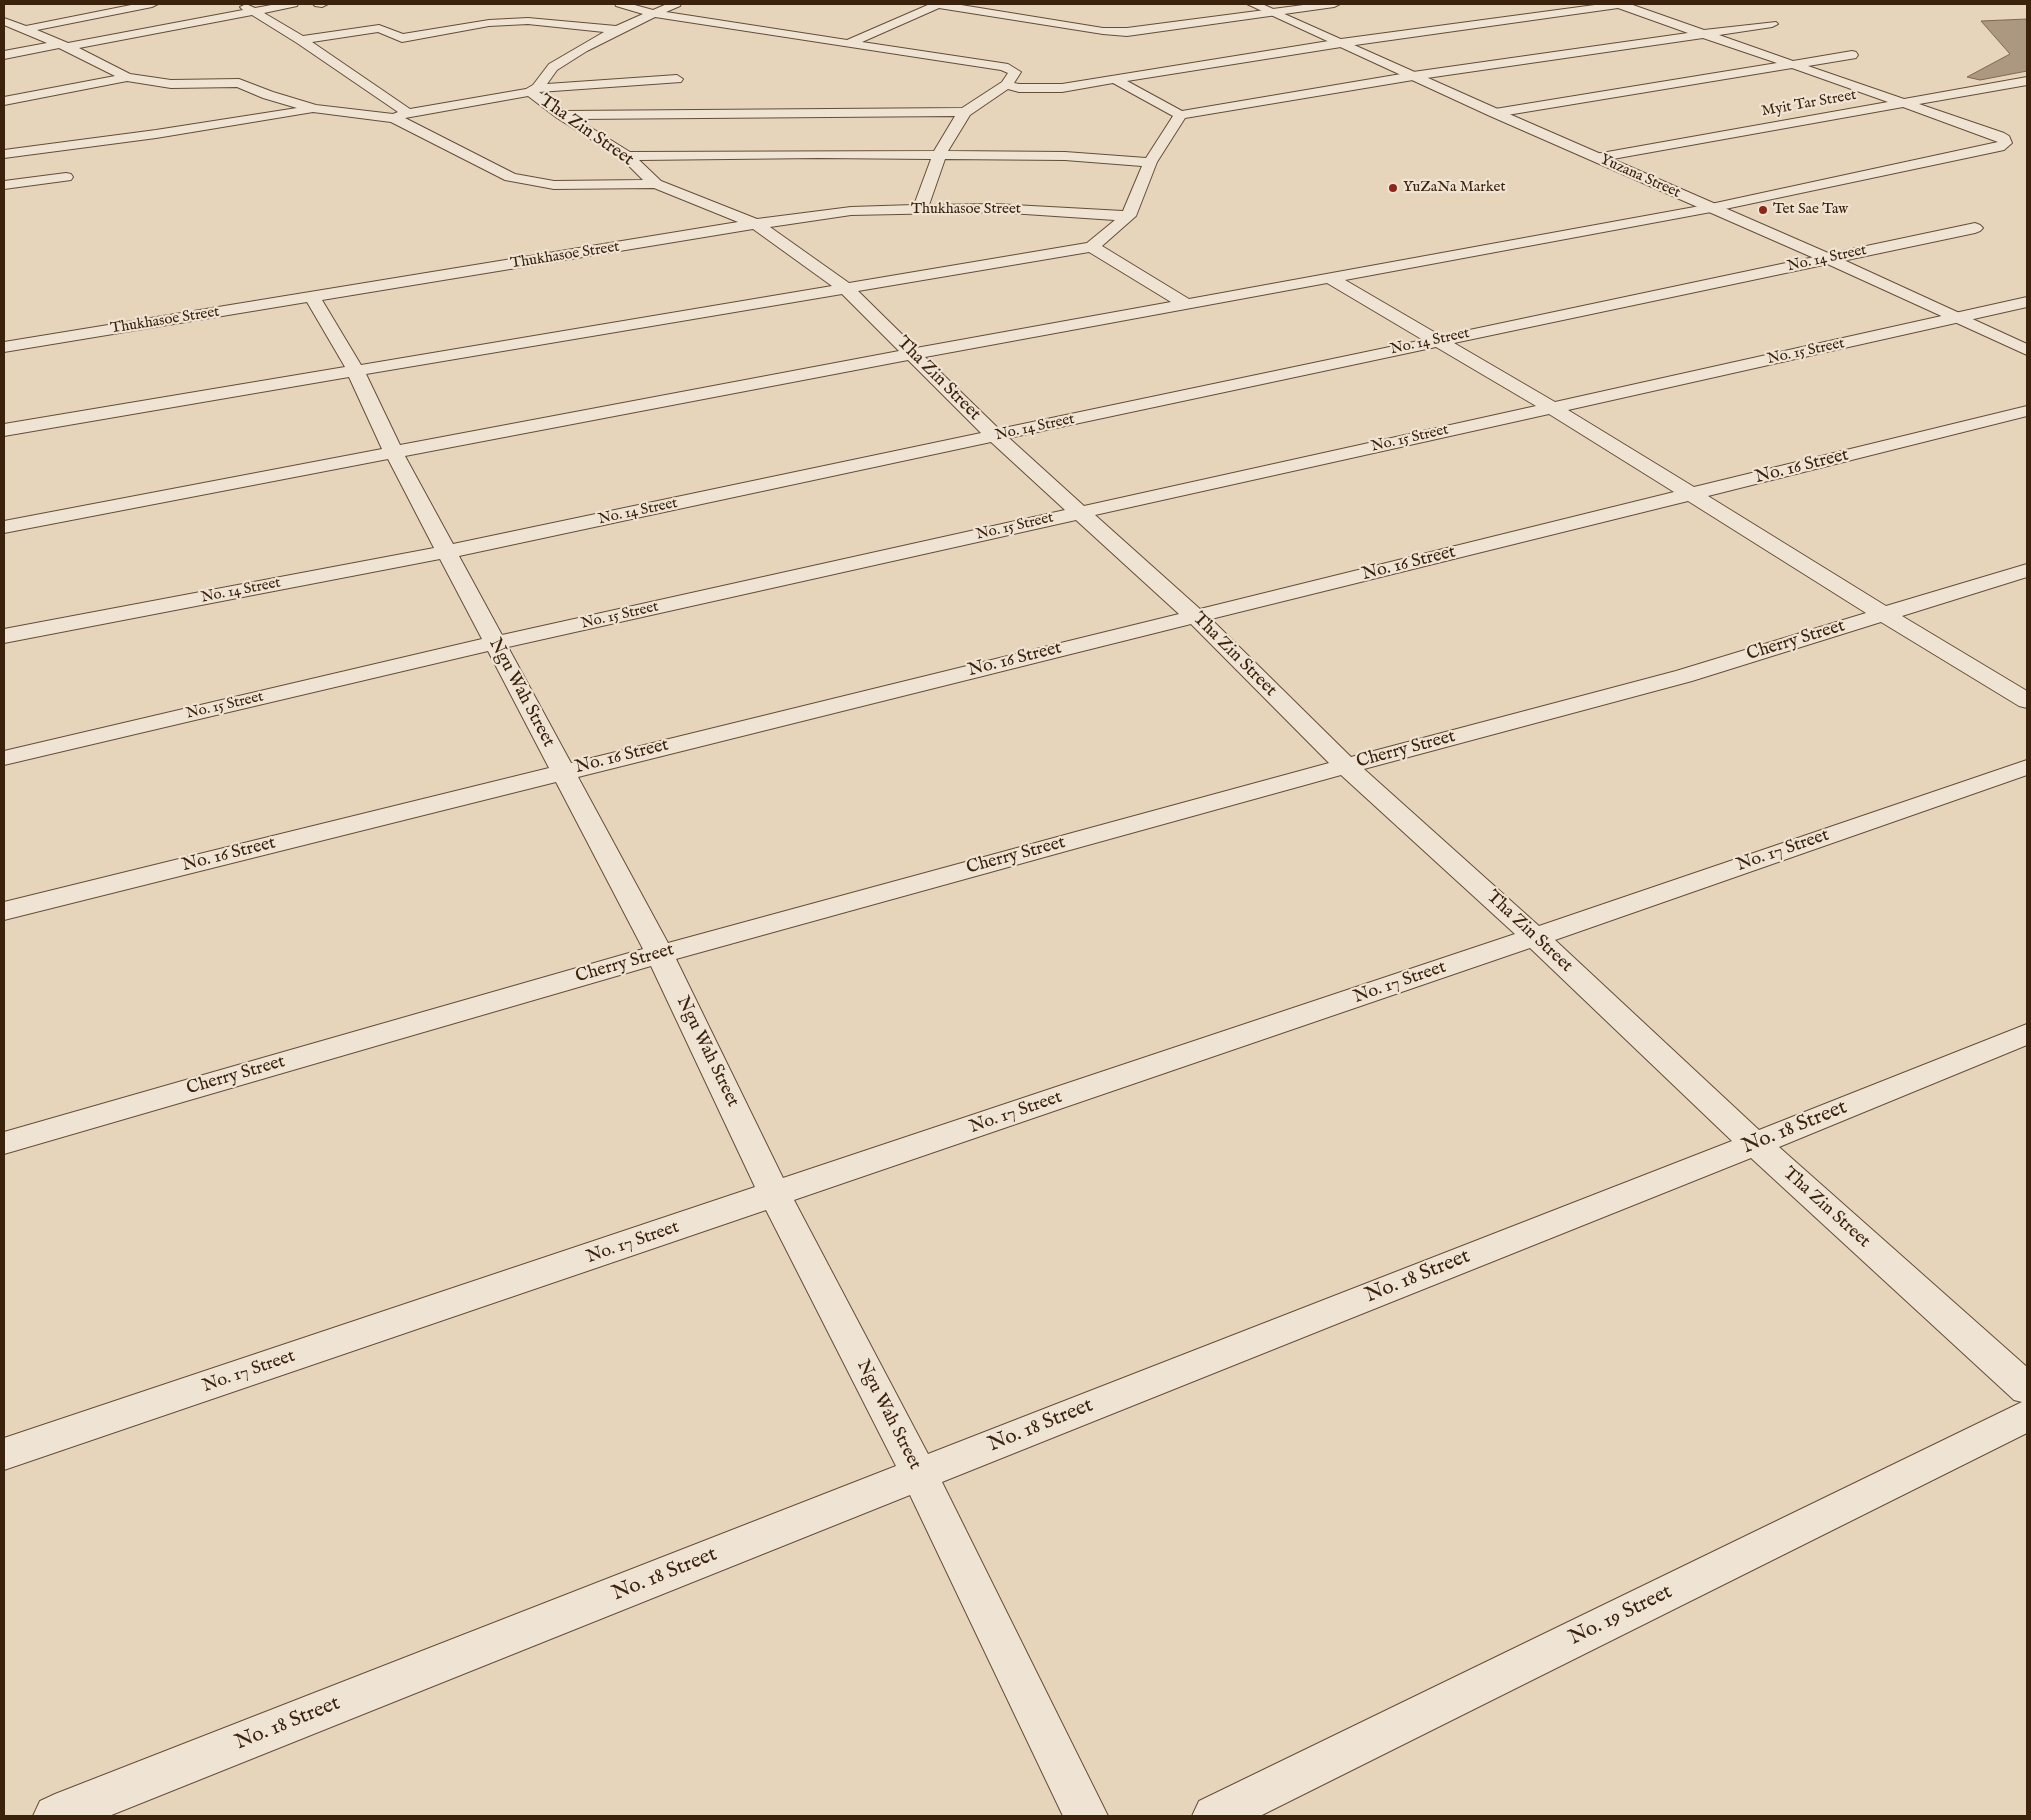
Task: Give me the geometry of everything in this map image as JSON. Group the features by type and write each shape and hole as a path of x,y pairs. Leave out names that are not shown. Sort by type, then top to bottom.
{"street":[{"path":"27,29 152,4"},
{"path":"240,4 300,40 408,113"},
{"path":"4,55 293,4"},
{"path":"620,4 655,14 1004,67 1015,72 1006,85 965,112 939,155 920,209"},
{"name":"Tha Zin Street","path":"676,4 617,30 583,48 553,67 534,90 562,114 627,156 656,184 756,224 844,287 996,437 1195,616 1346,766 1535,937 1755,1144 2027,1389"},
{"path":"849,43 938,4 1103,31 1127,32 1334,4"},
{"name":"Yuzana Street","path":"1253,4 1596,158 1828,259 2027,350"},
{"path":"4,527 914,354 1711,208 1999,147 2005,143 2004,139 1999,136 1902,104 1620,4 1043,89 1006,85"},
{"path":"4,21 63,45 126,77 172,84 239,83 268,95 315,109 394,118 510,178 554,184 656,184"},
{"path":"300,40 379,28 402,38 488,23 528,21 617,30"},
{"path":"1115,79 1180,115 1413,76 1772,24"},
{"path":"1495,113 1852,55"},
{"path":"80,66 98,63"},
{"path":"7,100 126,77"},
{"path":"394,118 408,113 534,90 676,79"},
{"name":"Myit Tar Street","path":"1596,158 2027,81"},
{"path":"4,113 20,110 7,100"},
{"path":"4,154 156,134 315,109"},
{"path":"562,114 965,112"},
{"path":"4,430 844,287 1092,247 1129,216 1150,162 1180,115"},
{"path":"627,156 819,154 1065,156 1150,162"},
{"path":"4,185 66,177"},
{"name":"Thukhasoe Street","path":"4,346 756,224 851,212 995,208 1129,216"},
{"name":"No. 14 Street","path":"4,636 446,552 996,437 1975,228"},
{"path":"1092,247 1186,304"},
{"path":"1328,277 1551,407 2027,701"},
{"name":"Ngu Wah Street","path":"312,297 355,370 394,454 660,954 775,1195 919,1474 1086,1816"},
{"name":"No. 15 Street","path":"4,758 495,644 1079,512 2027,302"},
{"name":"No. 16 Street","path":"4,911 2027,411"},
{"name":"Cherry Street","path":"4,1143 660,954 1346,766 1684,676 2027,570"},
{"name":"No. 17 Street","path":"4,1454 1535,937 2027,767"},
{"name":"No. 18 Street","path":"55,1816 1755,1144 2027,1034"},
{"name":"No. 19 Street","path":"1214,1816 2027,1416"}],"shaded area":[{"path":"2027,19 2027,71 1980,80 1967,77 2010,54 1981,21"}],"place":[{"name":"YuZaNa Market","path":"1393,188"},
{"name":"Tet Sae Taw","path":"1763,210"}]}
